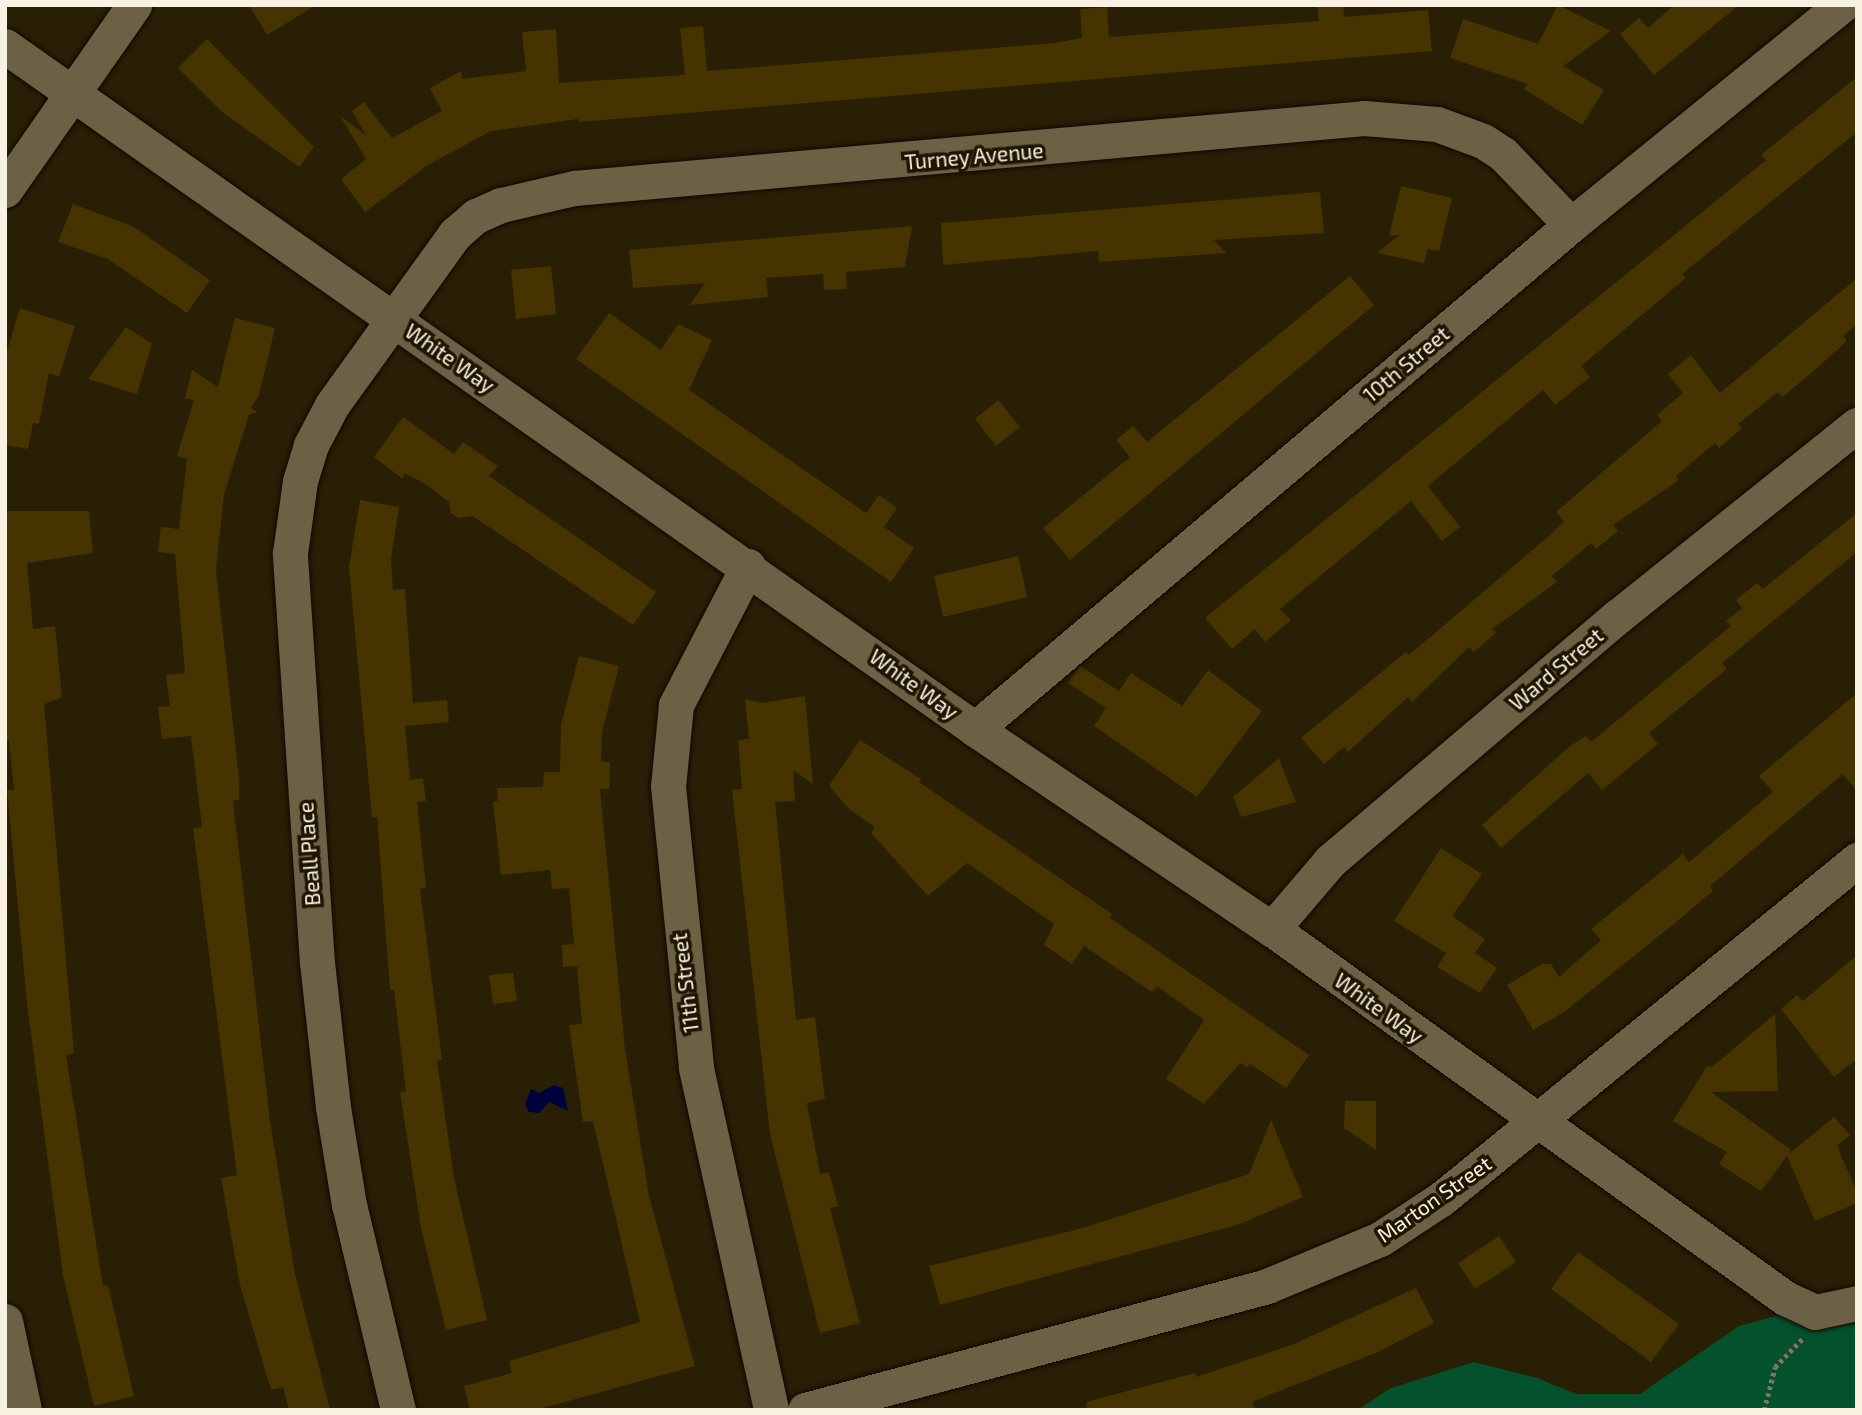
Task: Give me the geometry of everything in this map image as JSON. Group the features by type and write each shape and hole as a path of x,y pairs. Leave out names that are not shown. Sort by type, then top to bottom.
{"street":[{"path":"5,190 134,5"},
{"name":"10th Street","path":"975,729 1571,225 1842,5"},
{"name":"White Way","path":"5,46 74,90 975,729 1272,929 1536,1123 1785,1298 1803,1309 1841,1308"},
{"name":"Turney Avenue","path":"393,318 455,234 477,216 525,197 574,188 1364,118 1437,124 1483,141 1503,154 1571,225"},
{"name":"Beall Place","path":"393,318 332,405 311,445 300,481 290,553 317,963 333,1107 349,1205 398,1410"},
{"name":"Ward Street","path":"1272,929 1330,861 1617,617 1857,425"},
{"name":"11th Street","path":"748,566 676,705 668,786 681,957 696,1068 771,1410"},
{"name":"Marton Street","path":"805,1410 1298,1276 1406,1223 1536,1123 1857,860"},
{"path":"5,1321 24,1410"}],"path":[{"path":"1764,1410 1775,1367 1841,1308"}],"green space":[{"path":"1857,1303 1857,1410 1357,1410 1391,1388 1474,1362 1537,1378 1576,1394 1640,1394 1739,1326 1803,1309"}],"shaded area":[{"path":"554,1085 563,1088 568,1111 549,1102 539,1113 529,1112 525,1104 531,1089 539,1093"}],"building":[{"path":"249,5 316,5 267,35"},
{"path":"1317,5 1343,5 1344,17 1428,10 1432,51 579,122 578,119 491,131 428,165 365,212 341,179 366,159 340,116 366,135 352,111 364,102 392,138 442,111 430,88 461,71 462,79 526,71 522,32 556,29 559,83 685,75 680,28 703,26 707,71 1054,43 1082,38 1080,9 1107,7 1109,37 1319,21"},
{"path":"1558,5 1611,31 1563,66 1604,90 1582,125 1524,89 1528,84 1450,58 1463,19 1538,44"},
{"path":"1674,5 1739,5 1654,75 1620,34 1639,18 1648,28"},
{"path":"207,39 314,147 299,167 222,112 178,68"},
{"path":"1857,77 1857,132 1682,274 1686,278 1581,366 1590,377 1555,405 1543,390 1428,486 1460,527 1442,541 1411,501 1280,609 1291,620 1265,642 1255,629 1232,649 1205,618 1766,160 1761,155"},
{"path":"1401,186 1452,198 1439,251 1428,249 1424,263 1377,253 1399,235 1389,236"},
{"path":"1320,192 1324,233 1214,240 1226,253 1099,262 1098,251 943,265 941,223"},
{"path":"73,204 134,227 210,280 187,313 108,259 58,242"},
{"path":"912,226 905,267 846,272 847,289 824,290 823,274 766,278 768,297 690,305 705,283 633,288 629,250"},
{"path":"551,266 556,314 516,319 511,270"},
{"path":"1350,276 1374,305 1070,560 1043,528 1130,457 1116,440 1133,426 1147,442"},
{"path":"1857,278 1857,324 1843,336 1847,341 1808,376 1782,397 1778,392 1738,424 1742,428 1719,448 1715,443 1676,476 1679,480 1613,525 1618,531 1596,549 1591,543 1552,576 1557,582 1492,629 1496,633 1474,652 1469,647 1412,702 1408,697 1348,752 1344,747 1324,764 1301,738 1406,652 1409,655 1549,536 1564,521 1556,512 1662,421 1657,415 1683,393 1668,374 1691,355 1720,393"},
{"path":"20,308 75,326 59,377 49,373 39,424 33,423 28,449 5,445 5,358"},
{"path":"609,313 661,350 678,324 712,340 689,390 866,513 879,495 897,508 884,527 914,548 891,582 576,359"},
{"path":"235,318 275,328 259,395 251,408 257,412 249,415 224,494 216,570 239,778 239,800 233,801 270,1121 295,1274 330,1410 289,1410 283,1387 271,1390 240,1285 221,1178 237,1175 193,828 202,827 191,736 162,739 158,707 170,706 166,675 185,673 175,554 158,552 161,527 179,529 187,459 177,456 194,400 185,398 192,370 218,387"},
{"path":"126,327 152,344 137,394 88,379"},
{"path":"998,400 1020,427 996,446 975,419"},
{"path":"403,417 454,454 463,442 498,466 489,476 656,592 633,625 473,516 458,518 451,513 449,502 424,483 404,473 403,479 374,457"},
{"path":"360,500 399,507 391,559 393,590 405,589 413,703 447,700 449,722 405,726 410,780 423,778 426,801 417,802 426,888 420,889 442,1060 437,1061 454,1178 487,1320 446,1330 421,1228 400,1092 406,1091 394,990 390,990 377,817 372,818 349,567"},
{"path":"5,511 89,511 93,553 27,563 33,629 55,626 62,697 44,704 74,1053 66,1055 103,1286 108,1285 134,1396 94,1406 63,1275 27,1003 7,790 14,790 9,741 5,741"},
{"path":"1857,513 1857,552 1722,663 1727,669 1649,733 1658,744 1602,790 1588,773 1501,848 1482,825 1570,746 1586,736 1591,742 1731,626 1726,621 1742,608 1736,600 1757,583 1763,589"},
{"path":"1018,556 1027,597 943,617 934,576"},
{"path":"579,656 619,666 602,732 601,762 610,762 609,789 600,789 625,1049 649,1196 695,1366 536,1410 470,1410 464,1386 512,1373 509,1361 640,1322 593,1121 583,1122 569,1025 582,1024 577,966 563,967 562,945 574,944 569,888 552,889 550,870 501,875 493,802 498,801 497,788 543,787 544,772 560,772 561,724"},
{"path":"1080,666 1119,691 1131,673 1182,706 1208,670 1262,711 1197,797 1094,726 1106,708 1068,683"},
{"path":"1857,693 1857,791 1843,774 1710,886 1713,891 1675,923 1564,1012 1533,1030 1507,985 1542,964 1551,964 1559,977 1601,940 1591,929 1683,854 1689,862 1773,792 1759,776"},
{"path":"805,696 813,784 793,770 795,801 775,802 796,1020 815,1017 825,1099 807,1103 820,1174 829,1172 838,1206 830,1208 860,1323 820,1333 770,1134 732,790 742,789 738,740 749,739 745,699 762,703"},
{"path":"860,740 921,779 919,782 1112,914 1110,918 1309,1055 1286,1088 1250,1064 1247,1067 1240,1063 1204,1104 1166,1079 1204,1020 1157,986 1152,992 1084,946 1072,964 1044,945 1054,924 967,863 928,896 871,833 875,827 849,809 829,786"},
{"path":"1279,758 1296,802 1241,817 1233,797"},
{"path":"1441,848 1482,874 1452,916 1485,939 1475,953 1497,968 1480,993 1437,967 1446,953 1394,921"},
{"path":"1857,955 1857,1059 1834,1077 1781,1009 1797,995 1803,1001"},
{"path":"513,973 517,1001 493,1004 489,975"},
{"path":"1775,1014 1778,1091 1711,1092 1791,1150 1789,1154 1834,1117 1850,1135 1837,1146 1857,1192 1857,1203 1815,1221 1787,1156 1761,1191 1719,1164 1727,1152 1673,1121 1707,1066 1712,1067"},
{"path":"1345,1101 1376,1101 1376,1150 1344,1128"},
{"path":"1271,1120 1303,1197 1237,1225 940,1305 929,1266 1083,1228 1249,1174"},
{"path":"1499,1236 1516,1262 1475,1289 1458,1263"},
{"path":"1578,1252 1679,1324 1651,1362 1551,1289"},
{"path":"1416,1288 1434,1323 1378,1352 1252,1402 1255,1410 1087,1410 1086,1402 1195,1373 1196,1377 1294,1344"}]}
